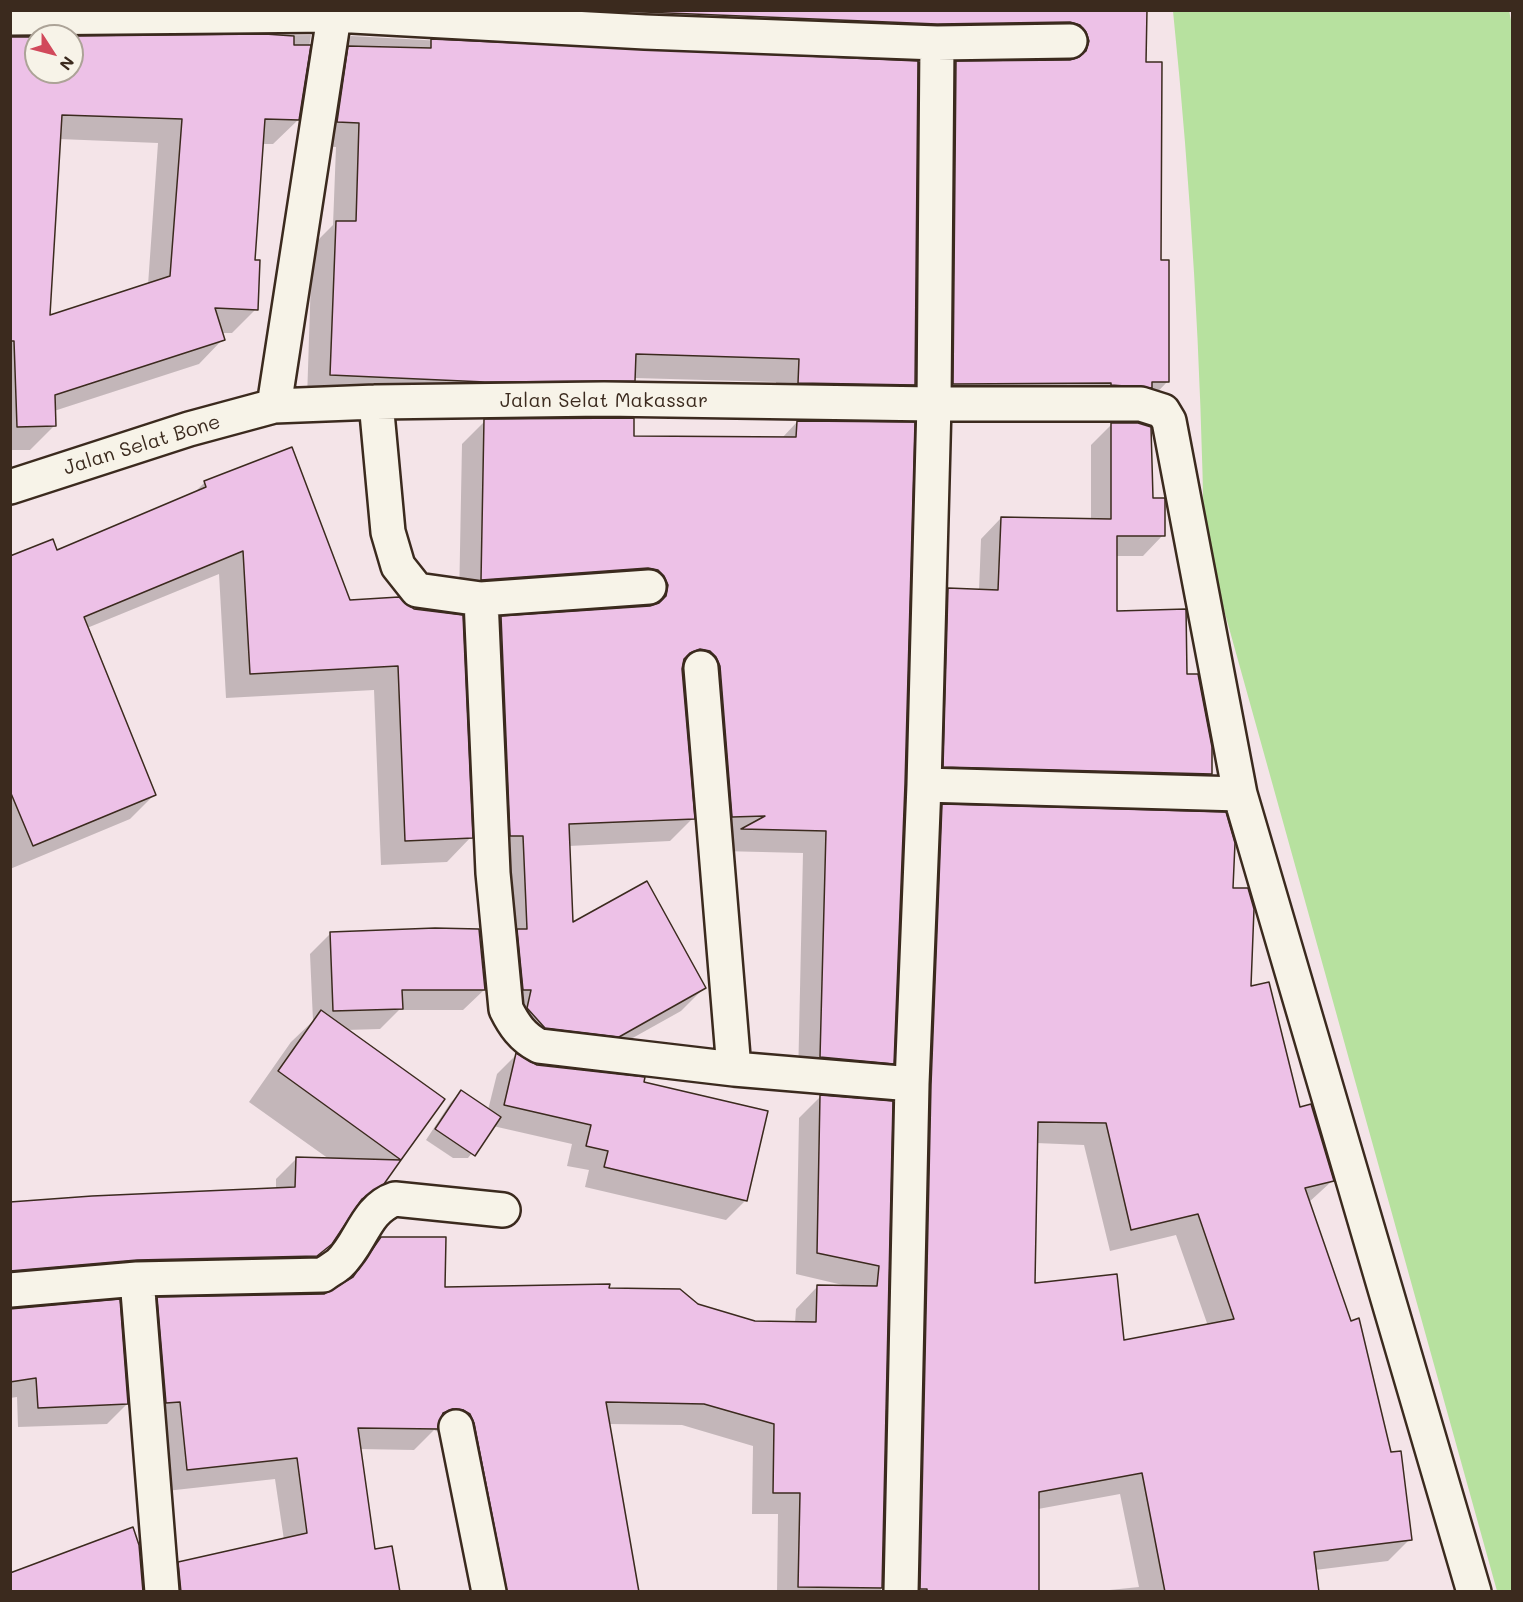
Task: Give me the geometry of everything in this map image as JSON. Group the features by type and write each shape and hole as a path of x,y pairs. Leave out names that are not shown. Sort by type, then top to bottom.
{"street":[{"path":"274,406 334,13"},
{"path":"10,18 334,13 645,32 937,43 1070,41"},
{"path":"901,1592 912,1084 924,785 934,404 937,43"},
{"name":"Jalan Selat Makassar","path":"274,406 376,402 604,399 934,404 1141,404 1163,411 1169,421 1240,794"},
{"path":"376,402 388,532 398,566 417,590 481,599 650,587"},
{"name":"Jalan Selat Bone","path":"10,487 189,429 274,406"},
{"path":"481,599 493,873 506,1009 513,1023 526,1038 538,1046 734,1069 912,1084"},
{"path":"701,668 734,1069"},
{"path":"924,785 1240,794 1474,1592"},
{"path":"10,1290 137,1279 323,1275 340,1263 376,1209 395,1199 503,1210"},
{"path":"137,1279 162,1592"},
{"path":"456,1427 489,1592"}],"green space":[{"path":"1509,10 1512,26 1512,1591 1497,1591 1204,538 1194,274 1173,11"}],"building":[{"path":"595,10 1147,10 1146,62 1162,62 1161,260 1169,260 1169,382 1152,382 1152,388 1111,385 1111,383 953,384 956,61 1070,60 1086,51 1089,41 1080,25 1070,22 937,24"},
{"path":"265,34 294,36 294,45 311,45 299,120 265,119 255,260 260,260 258,310 215,308 225,340 55,395 56,426 17,427 14,341 10,341 10,37 24,37 24,84 84,84 84,36","holes":["62,115 182,119 170,276 50,315"]},
{"path":"431,39 918,61 915,385 798,383 799,359 636,354 635,381 485,382 330,375 336,221 356,221 359,123 337,122 348,46 431,48"},
{"path":"634,418 634,436 796,437 797,421 915,422 905,784 894,1064 820,1057 826,831 741,829 765,816 732,817 720,666 710,651 700,649 690,653 684,659 682,669 695,819 569,824 573,922 647,881 706,988 619,1037 545,1028 527,1008 531,990 523,990 517,929 527,929 523,836 510,836 501,616 650,606 659,603 666,596 668,585 658,570 648,568 481,580 484,419"},
{"path":"1111,423 1138,423 1151,427 1153,498 1165,498 1165,536 1117,536 1117,611 1186,609 1187,674 1198,674 1212,747 1212,774 943,767 948,588 998,590 1001,517 1111,519"},
{"path":"292,447 350,600 399,597 414,609 463,615 473,838 405,841 398,666 250,674 243,551 84,617 156,795 33,846 10,791 10,556 53,539 57,550 206,487 204,481"},
{"path":"942,804 1226,812 1235,843 1233,888 1248,888 1254,909 1251,986 1269,982 1300,1107 1311,1104 1334,1181 1305,1188 1351,1321 1359,1318 1391,1452 1401,1451 1412,1540 1314,1552 1319,1592 1165,1592 1142,1473 1039,1492 1039,1592 927,1592 927,1589 920,1589 931,1085","holes":["1038,1122 1106,1123 1131,1230 1198,1214 1234,1319 1124,1340 1117,1274 1035,1283"]},
{"path":"435,928 479,929 485,990 402,990 403,1009 333,1011 330,932"},
{"path":"321,1010 445,1099 401,1160 278,1071"},
{"path":"516,1053 537,1065 645,1077 644,1082 768,1111 747,1201 604,1167 608,1151 586,1146 591,1125 504,1105"},
{"path":"461,1090 501,1117 475,1156 435,1129"},
{"path":"820,1095 893,1101 882,1588 798,1587 800,1493 773,1493 774,1424 704,1404 606,1402 639,1592 507,1592 474,1423 470,1414 463,1410 453,1409 443,1413 438,1429 358,1428 375,1549 392,1546 400,1592 181,1592 178,1562 307,1533 297,1458 187,1470 180,1402 166,1403 157,1297 324,1294 353,1277 381,1237 446,1237 445,1287 610,1284 609,1288 680,1289 698,1304 755,1321 816,1322 817,1285 877,1286 879,1266 817,1253"},
{"path":"296,1157 401,1160 384,1184 362,1199 332,1244 317,1256 137,1260 10,1271 10,1202 295,1187"},
{"path":"120,1299 128,1404 38,1408 36,1378 10,1382 10,1309"},
{"path":"133,1527 139,1545 143,1592 10,1592 10,1573"}]}
